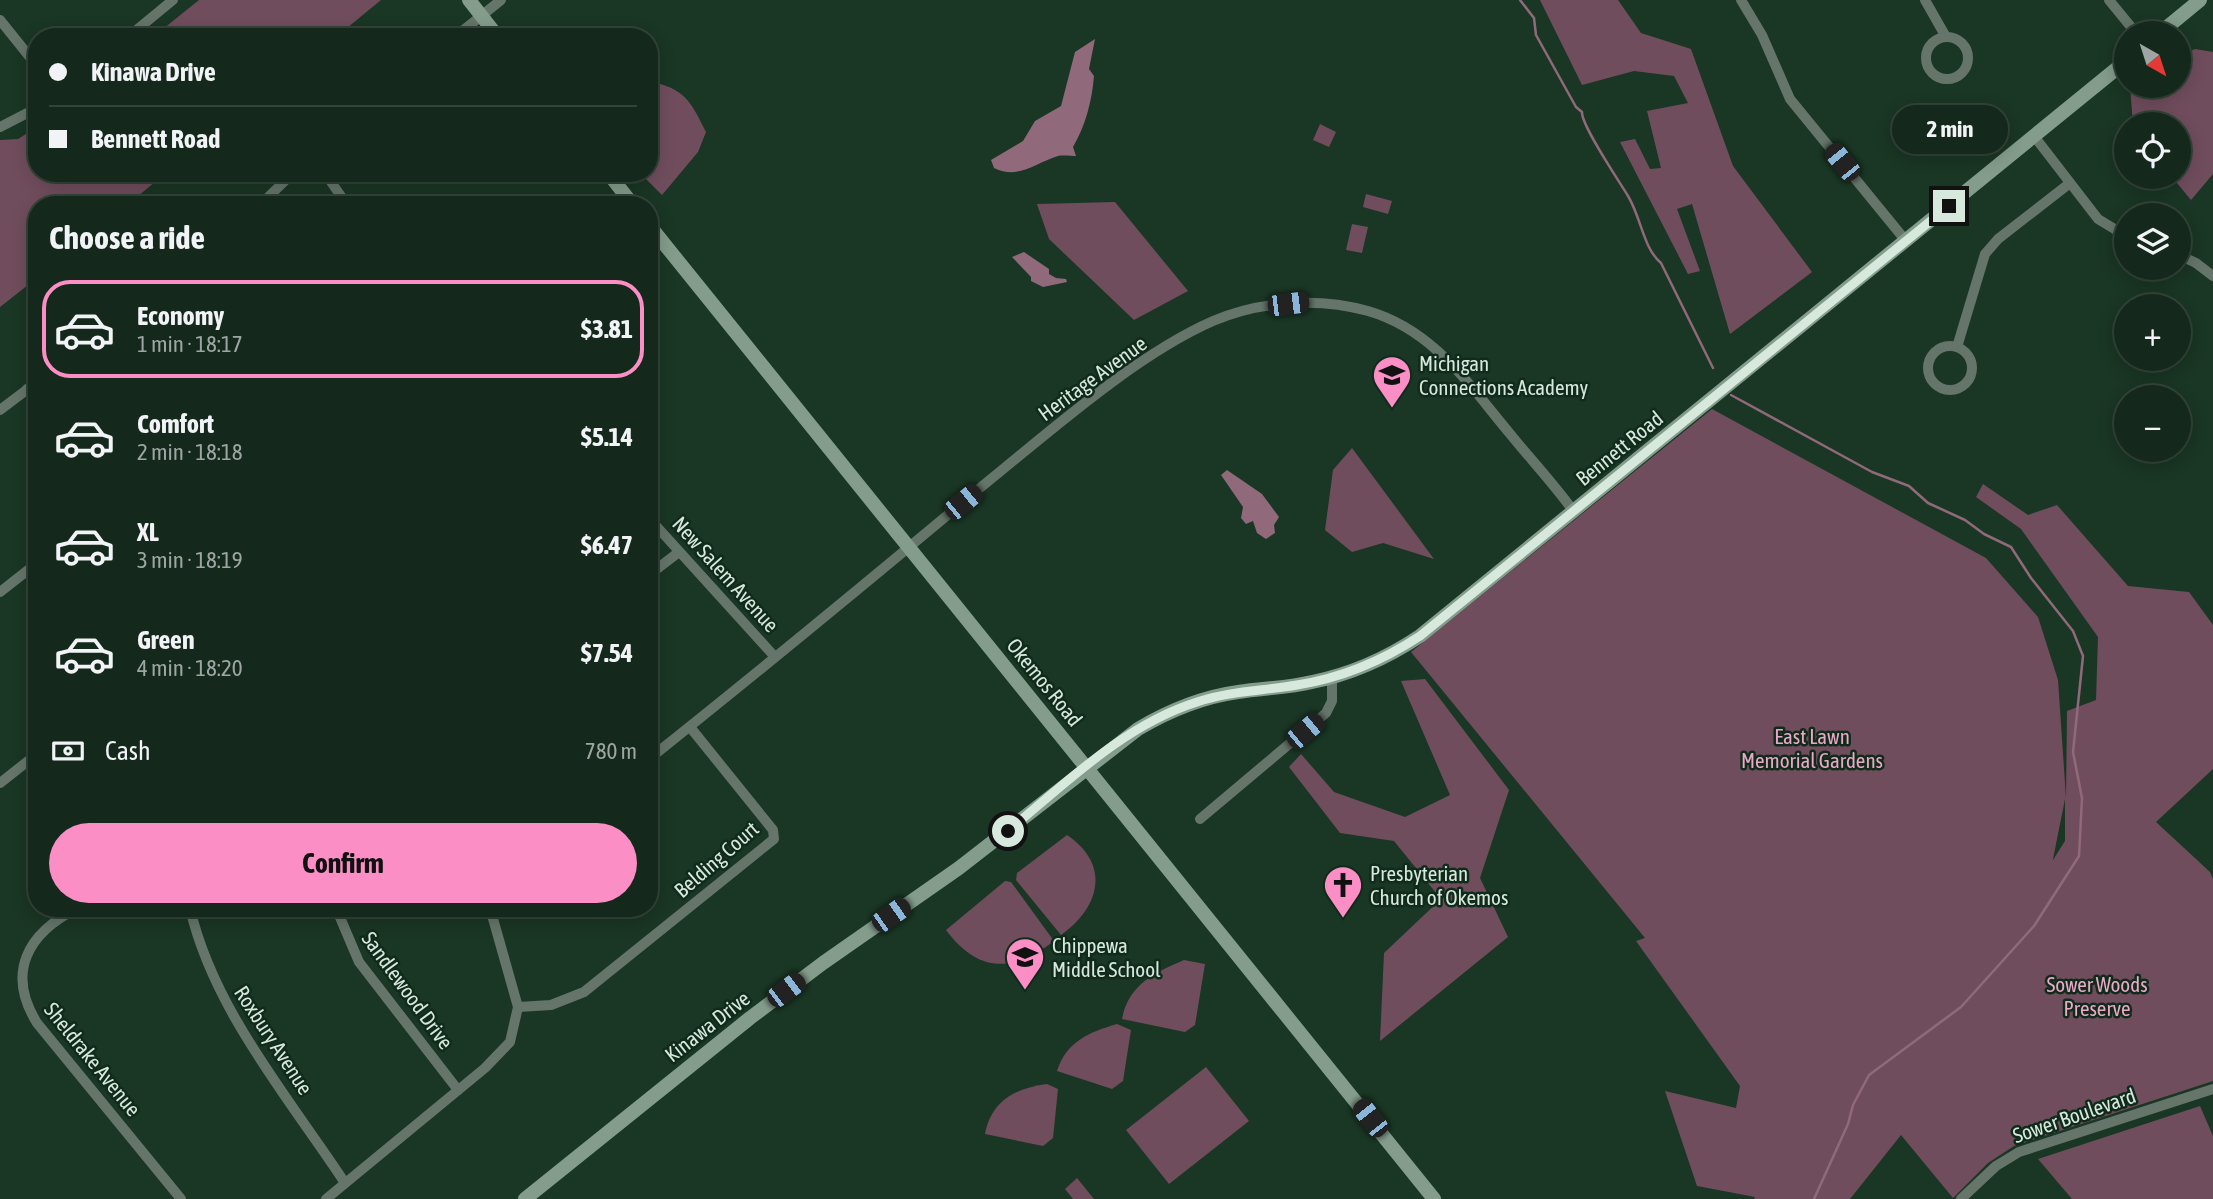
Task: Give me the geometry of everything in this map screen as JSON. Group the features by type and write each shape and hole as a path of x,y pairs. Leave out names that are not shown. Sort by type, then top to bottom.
{"street":[{"path":"139,28 173,0"},
{"path":"469,0 491,28"},
{"path":"466,28 502,0"},
{"path":"1741,0 1762,35 1790,99 1906,241"},
{"path":"1925,0 1946,37 1961,42 1968,57 1963,72 1948,79 1933,74 1926,59 1931,44 1946,37"},
{"path":"2109,0 2126,21"},
{"path":"2175,21 2200,0"},
{"path":"0,20 28,55"},
{"name":"Bennett Road","path":"1086,766 1138,729 1181,707 1221,695 1332,678 1378,661 1420,636 2114,71"},
{"path":"0,127 28,113"},
{"path":"2034,136 2098,219 2114,229"},
{"path":"269,196 284,182"},
{"path":"615,182 626,196"},
{"path":"1957,347 1985,254 1998,239 2070,183"},
{"name":"Okemos Road","path":"658,236 1434,1199"},
{"path":"2191,262 2213,276"},
{"name":"Heritage Avenue","path":"658,752 1058,425 1179,340 1211,322 1245,309 1310,302 1341,304 1370,312 1409,328 1436,348 1462,374 1574,512"},
{"path":"1943,347 1957,347 1971,361 1971,375 1962,387 1955,390 1940,388 1929,377 1928,361 1943,347"},
{"path":"0,410 27,389"},
{"name":"New Salem Avenue","path":"658,528 775,657"},
{"path":"658,568 679,552"},
{"path":"0,592 28,570"},
{"path":"1200,819 1326,713 1332,701 1332,678"},
{"name":"Belding Court","path":"518,1007 559,1003 584,992 774,839 773,830 690,727"},
{"path":"0,783 28,761"},
{"name":"Kinawa Drive","path":"525,1199 730,1033 823,963 960,868 1086,766"},
{"name":"Sheldrake Avenue","path":"64,917 48,928 29,950 21,982 25,1004 181,1199"},
{"name":"Roxbury Avenue","path":"193,917 207,962 223,997 345,1183"},
{"name":"Sandlewood Drive","path":"340,917 359,962 458,1090"},
{"path":"326,1199 502,1053 515,1030 518,1007 493,917"},
{"name":"Sower Boulevard","path":"1961,1199 1996,1166 2019,1152 2213,1089"}],"green space":[{"path":"199,0 381,0 347,28 164,28"},
{"path":"1540,0 1618,0 1641,33 1691,49 1733,166 1812,272 1730,334 1692,204 1677,209 1700,271 1688,274 1620,142 1635,139 1650,169 1661,168 1647,111 1688,103 1674,76 1634,71 1582,85"},
{"path":"2191,51 2213,52 2213,174 2191,200 2182,189 2191,189 2191,112 2132,112 2131,98 2191,98"},
{"path":"658,83 679,92 685,98 706,132 698,152 662,195 649,182 658,182"},
{"path":"1320,124 1336,132 1329,147 1313,140"},
{"path":"28,133 28,182 155,182 138,196 28,196 28,285 0,307 0,140 18,139"},
{"path":"1366,194 1392,201 1388,214 1363,207"},
{"path":"1115,202 1188,291 1134,320 1049,239 1037,204"},
{"path":"1352,224 1368,227 1362,253 1346,250"},
{"name":"East Lawn Memorial Gardens","path":"1712,409 1986,558 2038,617 2058,680 2066,798 2067,711 2096,700 2098,637 2021,529 1976,497 1983,484 2028,515 2057,505 2128,586 2189,592 2213,625 2213,769 2156,822 2210,872 2213,879 2213,1081 2014,1146 1988,1163 1953,1198 1901,1135 1850,1199 1754,1199 1755,1197 1697,1186 1665,1091 1736,1108 1740,1086 1636,941 1645,938 1411,652","holes":["2065,799 2065,841 2053,860"]},
{"path":"1352,448 1434,559 1383,543 1352,552 1325,530 1333,470"},
{"path":"1425,679 1509,790 1480,878 1508,937 1380,1041 1384,953 1441,899 1394,841 1340,833 1289,767 1301,754 1334,792 1405,817 1450,795 1401,681"},
{"path":"1067,835 1090,859 1095,872 1095,886 1085,912 1061,935 1016,880 1017,873"},
{"path":"1005,881 1011,882 1054,941 1024,959 996,964 970,954 946,930"},
{"path":"1184,960 1205,964 1195,1025 1185,1032 1122,1019 1125,1007 1136,989 1153,975"},
{"path":"1117,1024 1131,1030 1123,1081 1112,1089 1057,1071 1073,1045 1088,1035"},
{"path":"1206,1067 1249,1121 1169,1184 1126,1130"},
{"path":"1047,1084 1058,1089 1053,1138 1043,1146 985,1134 993,1113 1007,1098 1025,1089"},
{"path":"2200,1106 2213,1136 2213,1199 2072,1199 2038,1159"},
{"path":"1077,1178 1094,1199 1073,1199 1065,1189"}],"shaded area":[{"path":"1095,39 1089,69 1094,76 1092,94 1085,121 1073,147 1076,156 1058,156 1019,171 994,168 991,160 1023,141 1035,121 1061,106 1075,52"},
{"path":"1024,252 1049,269 1049,274 1066,279 1067,282 1043,287 1031,281 1031,277 1012,257"},
{"path":"1227,470 1262,494 1279,517 1274,525 1275,533 1266,539 1257,533 1253,521 1246,524 1241,518 1243,507 1221,475"}],"waterway":[{"path":"1520,0 1534,18 1536,35 1632,204 1646,241 1661,263 1713,368"},
{"path":"1731,395 1872,472 1909,486 1928,503 1965,520 1984,534 2011,547 2031,578 2073,631 2083,656 2073,752 2082,798 2079,856 2034,926 1961,1007 1869,1075 1853,1105 1848,1124 1814,1199"}],"place":[{"name":"Michigan Connections Academy","path":"1392,409"},
{"name":"Presbyterian Church of Okemos","path":"1343,919"},
{"name":"Chippewa Middle School","path":"1025,991"}],"route":[{"path":"1008,831 1086,766 1138,729 1168,712 1221,695 1332,678 1378,661 1405,646 1452,612 1949,206"}],"park label":[{"name":"Sower Woods Preserve","path":"2097,996"}]}
